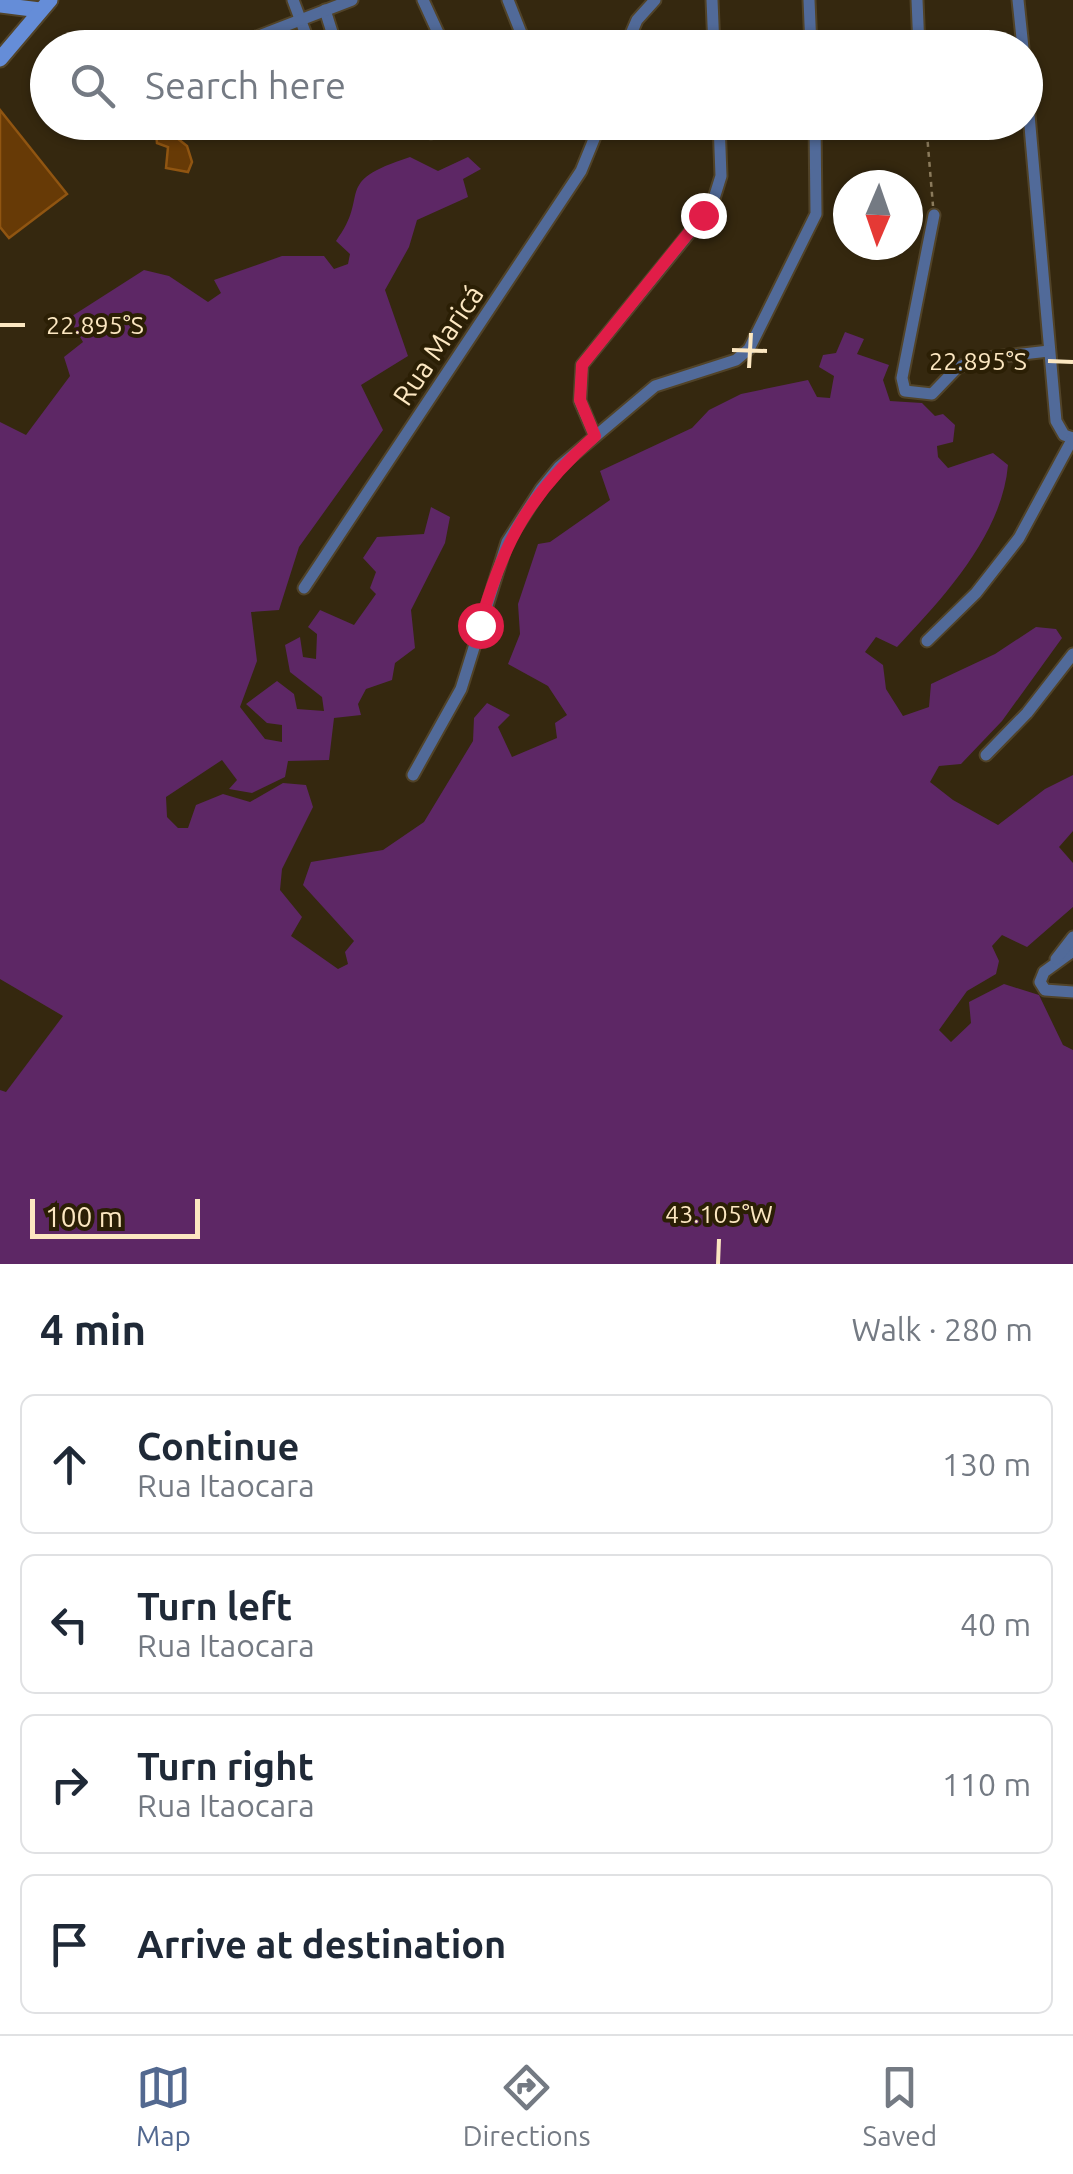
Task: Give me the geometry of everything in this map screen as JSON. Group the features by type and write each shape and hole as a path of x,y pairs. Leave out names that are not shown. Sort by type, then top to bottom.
{"main road":[{"path":"0,4 45,5"},
{"path":"0,59 45,5"}],"street":[{"path":"293,0 304,30"},
{"path":"273,30 352,0"},
{"path":"423,0 437,30"},
{"path":"508,0 520,30"},
{"path":"633,30 655,0"},
{"path":"712,0 713,30"},
{"path":"809,0 810,30"},
{"path":"917,0 918,30"},
{"path":"1018,0 1020,30"},
{"path":"325,10 331,30"},
{"name":"Rua Maricá","path":"304,588 581,170 594,140"},
{"path":"595,436 580,400 582,365 712,206 721,176 719,140"},
{"path":"413,775 462,689 507,542 559,467 664,381 726,364 749,349 816,214 815,140"},
{"path":"927,641 976,593 1023,532 1073,438 1064,435 1056,421 1031,140"},
{"path":"934,216 902,378 905,391 932,394 957,368 976,359 1049,350"},
{"path":"986,755 1027,713 1073,654"},
{"path":"1073,937 1040,978 1045,990 1073,992"},
{"path":"1051,966 1073,951"}],"path":[{"path":"928,140 934,216"}],"shaded area":[{"path":"410,157 438,171 468,157 481,169 463,179 468,197 417,220 409,247 385,290 408,356 361,385 383,430 299,547 279,610 251,612 257,661 240,707 265,739 282,742 282,725 267,723 246,704 277,681 294,694 297,709 324,711 322,697 290,672 285,645 300,637 303,657 316,659 317,634 308,627 320,610 354,625 376,594 370,588 376,572 363,558 377,537 424,534 431,507 450,517 445,543 411,610 415,648 395,663 392,680 366,689 358,704 361,715 334,718 329,760 288,761 285,777 252,793 229,789 237,780 222,760 166,797 167,817 178,828 188,828 196,805 223,794 250,802 283,783 306,785 313,807 282,869 280,890 302,917 291,936 338,969 348,964 345,952 354,941 303,885 311,862 383,850 424,822 473,741 474,718 487,703 510,715 498,727 512,757 557,738 555,723 567,715 548,686 508,664 520,634 518,604 538,544 550,542 610,500 600,471 692,428 709,410 741,394 808,380 817,397 830,398 834,376 819,367 823,355 836,353 845,332 864,339 857,354 889,365 883,380 890,401 922,403 935,416 943,414 955,425 953,442 937,446 938,457 948,468 993,453 1008,465 995,516 968,564 897,647 876,637 865,652 883,665 886,689 903,716 929,707 931,684 995,654 1036,627 1056,629 1062,638 1002,721 961,764 939,766 930,782 998,825 1045,789 1073,775 1073,831 1059,847 1073,863 1073,907 1027,947 1002,935 992,946 999,961 996,974 967,991 939,1030 951,1042 971,1023 969,1002 1004,984 1039,995 1063,1045 1073,1050 1073,1264 0,1264 0,1090 6,1092 63,1016 0,979 0,422 26,435 70,376 64,357 83,342 69,318 144,270 169,276 208,302 221,293 214,280 282,256 324,256 334,269 348,264 350,254 336,241 352,211 361,182 385,166"}],"building":[{"path":"0,110 67,194 9,238 0,227"},
{"path":"157,140 180,140 187,146 192,162 188,172 166,168 168,147"}],"route":[{"path":"480,625 497,566 526,510 559,467 595,436 578,388 582,365 590,350 703,215"}]}
